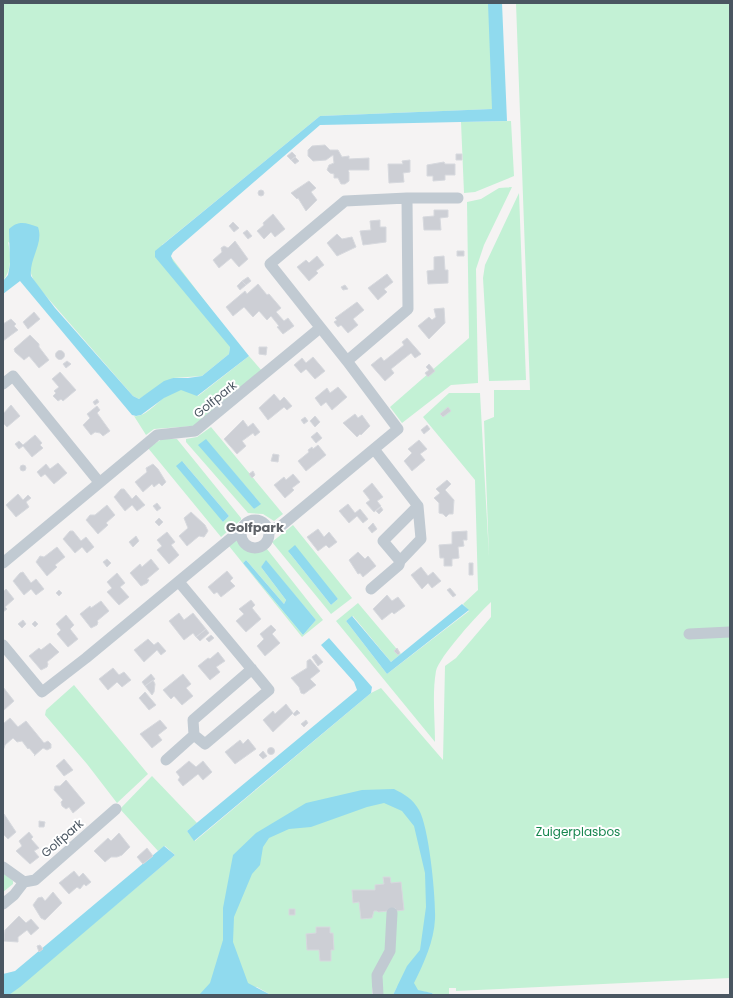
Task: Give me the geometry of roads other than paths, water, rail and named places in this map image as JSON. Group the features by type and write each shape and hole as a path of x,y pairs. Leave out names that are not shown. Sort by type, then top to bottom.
{"street":[{"path":"348,361 408,309 407,198"},
{"path":"269,530 281,526 398,429 348,361 270,264 345,201 407,198 458,198"},
{"name":"Golfpark","path":"3,563 157,435 196,431 320,328"},
{"path":"3,384 13,376 99,482"},
{"path":"371,588 399,565 400,561 421,540 418,506 374,449"},
{"path":"400,561 383,541 418,506"},
{"path":"255,520 263,522 269,530 268,540 265,544 257,548 249,547 243,542 241,534 242,528 246,523 255,520"},
{"path":"3,645 42,692 86,658 236,534 241,534"},
{"path":"179,582 252,669 269,690 205,744 194,735 193,720 252,669"},
{"path":"689,634 730,632"},
{"path":"166,760 194,735"},
{"name":"Golfpark","path":"3,904 14,895 24,882 35,880 116,809"},
{"path":"3,867 24,882"},
{"path":"378,995 377,975 390,951 392,913"}],"water":[{"path":"488,3 502,3 507,121 320,125 173,252 171,256 173,261 249,356 197,396 181,390 164,398 141,415 132,415 20,281 3,294 3,281 8,275 10,264 9,229 19,223 30,224 38,227 39,239 32,263 31,276 55,308 133,396 139,399 164,381 173,378 202,376 229,354 230,347 155,257 155,251 320,116 492,109"},
{"path":"206,439 261,504 254,509 198,445"},
{"path":"182,461 229,516 223,522 176,466"},
{"path":"295,545 338,599 331,605 288,551"},
{"path":"246,560 284,604 286,600 261,567 266,560 316,620 303,635 243,563"},
{"path":"462,604 469,610 387,674 346,621 352,616 391,662"},
{"path":"329,638 372,687 371,693 194,841 187,831 357,690 354,682 321,645"},
{"path":"394,789 408,797 417,806 423,819 429,846 433,880 435,919 431,944 414,983 418,990 432,993 434,995 393,995 407,966 420,950 426,907 425,873 414,826 402,811 384,803 367,807 311,827 289,829 269,838 263,847 260,865 252,874 234,917 233,942 248,983 271,995 199,995 210,983 223,940 223,908 233,855 256,833 306,803 362,790"},
{"path":"164,846 175,855 20,987 9,995 3,995 3,974 15,971"}],"district":[{"name":"Golfpark","path":"255,527"}],"park label":[{"name":"Zuigerplasbos","path":"578,831"}]}
